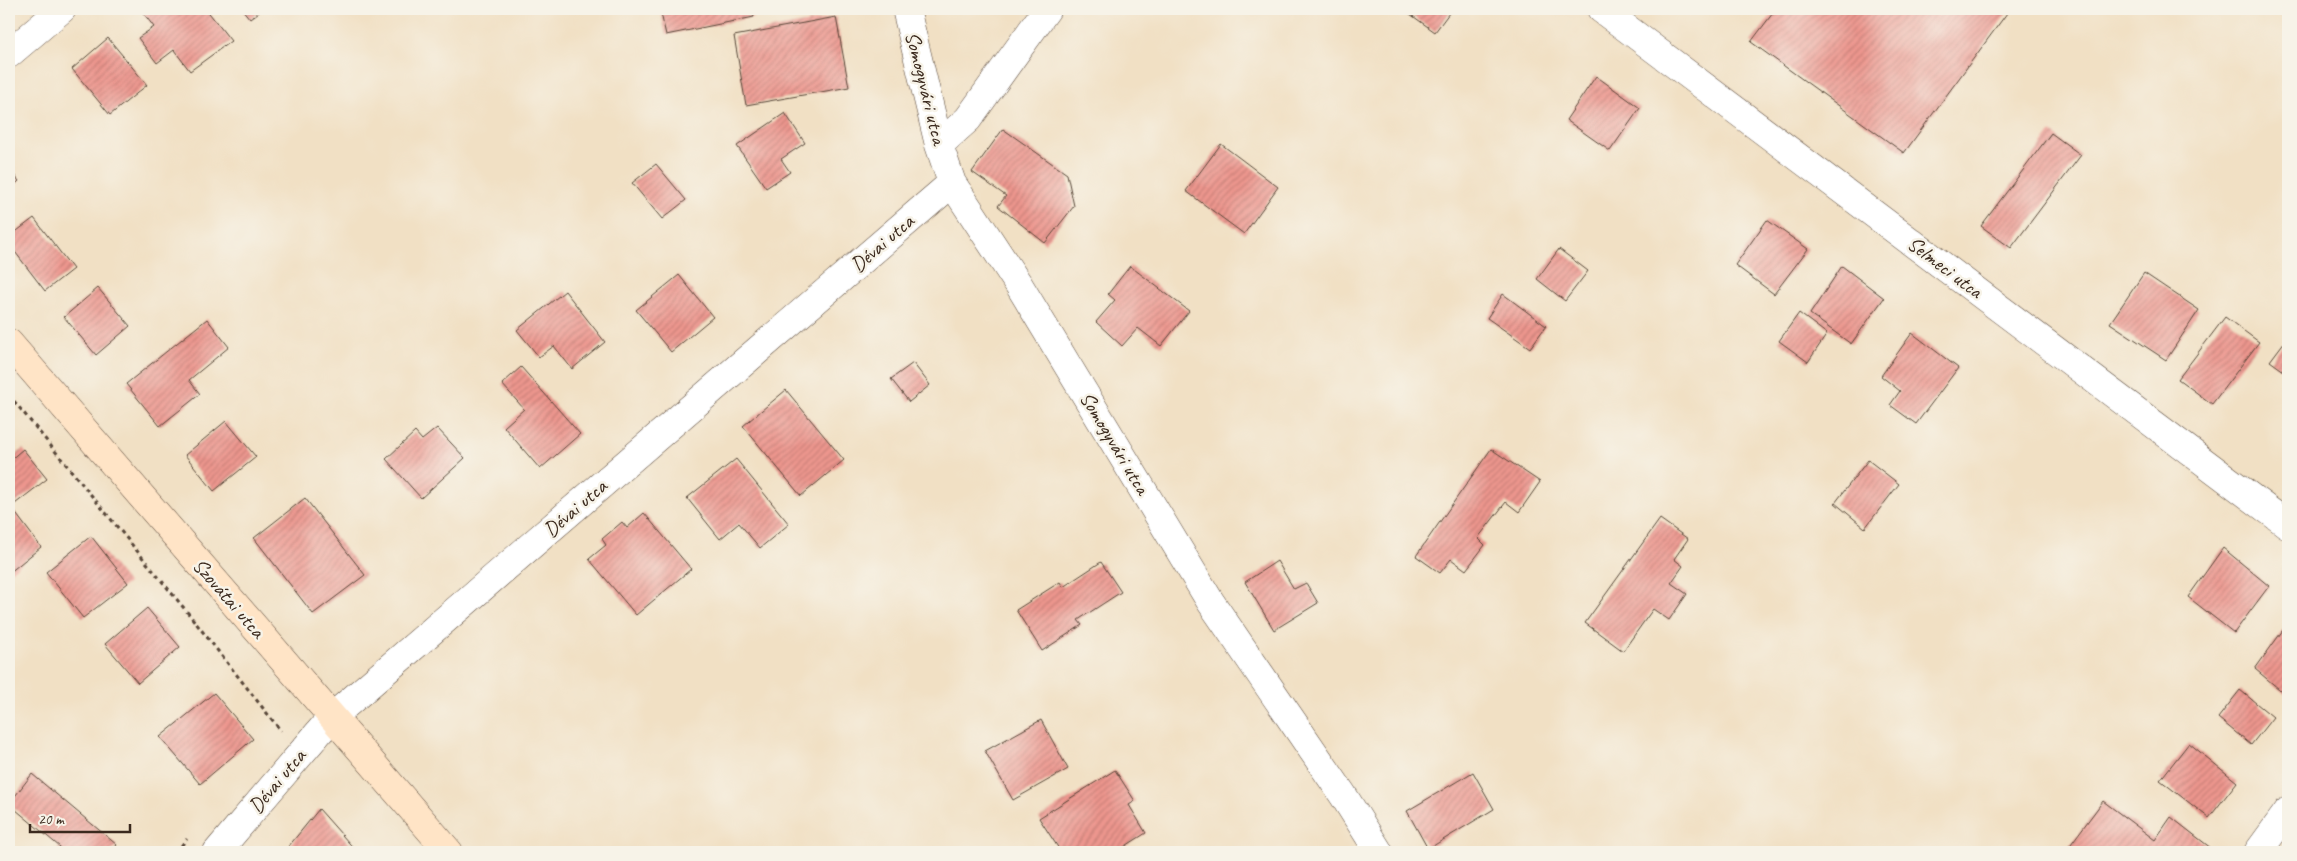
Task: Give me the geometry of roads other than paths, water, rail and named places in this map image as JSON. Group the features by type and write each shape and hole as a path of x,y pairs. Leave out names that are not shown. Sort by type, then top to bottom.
{"street":[{"path":"9,54 62,9"},
{"name":"Somogyvári utca","path":"906,9 938,145 952,182 1024,293 1210,601 1343,795 1379,852"},
{"path":"938,145 968,119 1047,9"},
{"name":"Selmeci utca","path":"1601,9 2288,525"},
{"name":"Dévai utca","path":"217,852 332,717 952,182"},
{"name":"Szovátai utca","path":"9,343 450,852"},
{"path":"2258,852 2288,811"}]}
